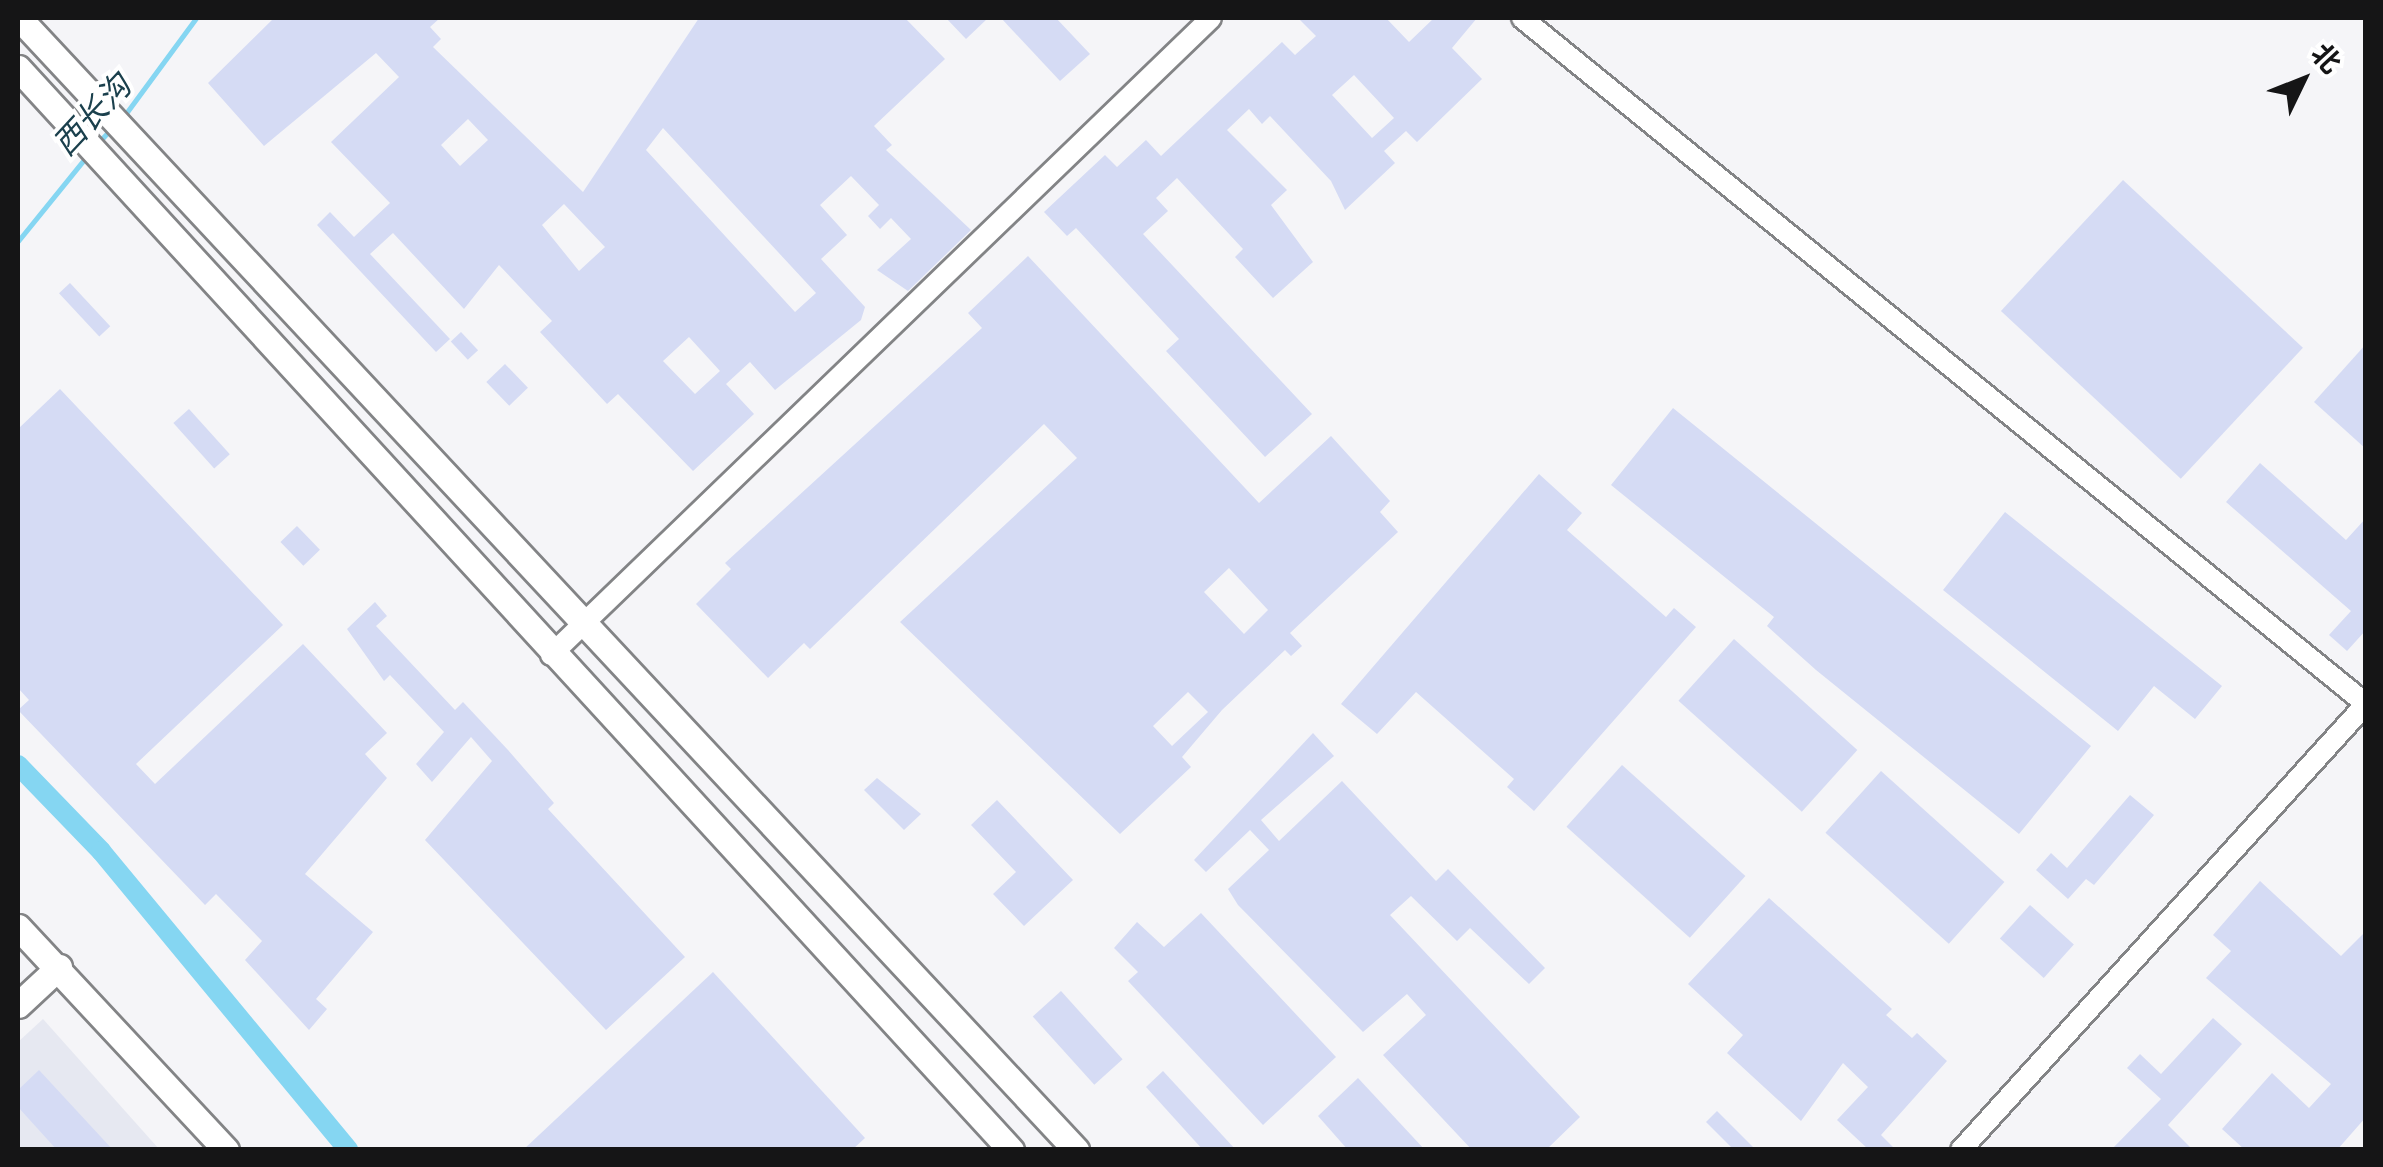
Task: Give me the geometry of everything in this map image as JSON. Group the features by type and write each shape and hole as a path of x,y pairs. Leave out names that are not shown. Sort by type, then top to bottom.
{"street":[{"path":"19,18 582,626 1076,1150"},
{"path":"551,656 1211,18"},
{"path":"1522,18 2366,704 1961,1150"},
{"path":"18,68 551,656 1012,1150"},
{"path":"18,926 226,1150"},
{"path":"18,1005 58,967"}],"shaded area":[{"path":"43,1019 159,1149 18,1149 18,1042"}],"building":[{"path":"274,18 440,18 430,27 441,39 433,47 583,192 699,18 905,18 945,59 874,126 892,145 886,150 971,230 908,291 877,270 911,239 891,218 880,229 868,216 879,205 851,176 820,205 847,235 821,259 865,307 861,320 775,390 750,362 726,384 754,414 693,471 618,394 607,404 540,332 552,321 499,265 464,309 393,233 370,254 450,339 436,352 317,225 330,212 354,237 390,203 331,142 399,77 376,53 264,146 208,83","holes":["468,119 488,140 460,166 441,145","663,128 816,293 795,312 646,150","564,204 605,247 579,271 542,225","689,337 720,371 695,394 663,361"]},
{"path":"946,18 988,18 966,39"},
{"path":"1001,18 1056,18 1090,54 1060,81"},
{"path":"1298,18 1386,18 1409,42 1434,18 1477,18 1452,48 1482,79 1417,142 1406,131 1384,151 1395,163 1345,210 1331,181 1270,116 1262,124 1249,109 1227,130 1287,190 1271,205 1313,262 1273,298 1235,257 1243,249 1177,178 1156,198 1168,211 1143,234 1312,414 1265,457 1166,351 1179,339 1076,228 1067,236 1044,212 1105,155 1117,167 1146,140 1161,156 1282,42 1295,55 1316,36","holes":["1354,75 1394,118 1372,138 1332,95"]},
{"path":"2123,180 2303,348 2181,479 2001,311"},
{"path":"1028,256 1259,503 1331,436 1390,501 1380,512 1398,532 1290,633 1302,646 1291,656 1285,650 1222,710 1182,757 1191,767 1120,834 900,622 1077,458 1044,424 810,649 804,643 768,678 696,604 731,569 725,563 982,328 968,313","holes":["1229,568 1268,610 1244,634 1204,592","1188,692 1208,712 1172,746 1153,726"]},
{"path":"70,283 110,326 99,336 59,293"},
{"path":"461,332 478,350 468,360 451,342"},
{"path":"2366,344 2366,449 2314,402"},
{"path":"505,364 528,388 509,406 486,382"},
{"path":"60,389 283,625 136,764 155,784 303,644 387,733 365,754 387,778 305,874 373,932 316,999 327,1009 309,1030 245,960 262,941 216,894 205,905 18,710 29,700 18,688 18,429"},
{"path":"1673,408 2091,746 2019,834 1816,670 1767,626 1774,617 1611,485"},
{"path":"189,409 230,454 214,468 173,423"},
{"path":"2260,463 2346,540 2366,518 2366,630 2347,651 2329,635 2351,611 2226,502"},
{"path":"1539,474 1582,513 1567,530 1666,617 1674,608 1696,627 1534,811 1507,787 1514,779 1416,692 1377,734 1341,704"},
{"path":"2005,512 2222,686 2195,719 2154,686 2118,731 1943,590"},
{"path":"297,526 320,550 303,566 280,542"},
{"path":"375,602 387,616 376,626 455,710 463,702 508,750 554,803 548,809 685,957 606,1030 425,840 492,761 471,737 432,782 416,764 444,732 390,675 384,681 347,629"},
{"path":"1734,639 1857,750 1802,812 1678,701"},
{"path":"1313,733 1334,756 1261,820 1279,841 1342,781 1436,881 1448,869 1545,968 1529,984 1470,928 1457,941 1411,896 1390,915 1580,1117 1546,1150 1472,1150 1383,1055 1426,1015 1407,994 1363,1032 1238,905 1228,889 1269,850 1250,830 1206,872 1194,860"},
{"path":"1622,765 1745,876 1690,938 1566,827"},
{"path":"1881,771 2004,882 1949,944 1825,833"},
{"path":"877,778 921,814 904,830 864,790"},
{"path":"2130,795 2154,815 2094,885 2086,879 2068,899 2036,870 2051,853 2067,868"},
{"path":"997,800 1073,880 1024,926 993,894 1016,872 971,825"},
{"path":"2260,881 2341,956 2366,931 2366,1117 2337,1150 2245,1150 2222,1129 2272,1073 2309,1108 2331,1084 2206,978 2231,951 2213,935"},
{"path":"1769,898 1892,1009 1886,1015 1912,1038 1917,1033 1947,1061 1881,1135 1896,1150 1869,1150 1837,1120 1868,1087 1843,1063 1801,1121 1727,1053 1743,1035 1688,984"},
{"path":"2030,905 2074,944 2044,978 2000,938"},
{"path":"1201,913 1336,1057 1263,1125 1128,981 1138,972 1114,948 1137,922 1164,947"},
{"path":"713,972 865,1138 852,1150 523,1150"},
{"path":"1061,991 1123,1059 1094,1085 1033,1016"},
{"path":"2213,1018 2242,1044 2168,1125 2193,1150 2111,1150 2161,1099 2127,1068 2140,1054 2161,1074"},
{"path":"39,1070 113,1150 57,1150 18,1107 18,1090"},
{"path":"1163,1071 1236,1150 1203,1150 1146,1087"},
{"path":"1358,1078 1425,1150 1348,1150 1318,1116"},
{"path":"1717,1111 1756,1150 1734,1150 1706,1122"}],"waterway":[{"name":"西长沟","path":"124,116 196,18"},
{"name":"西长沟","path":"96,145 113,127"},
{"name":"西长沟","path":"18,241 86,157"},
{"path":"18,765 101,851 348,1150"}]}
